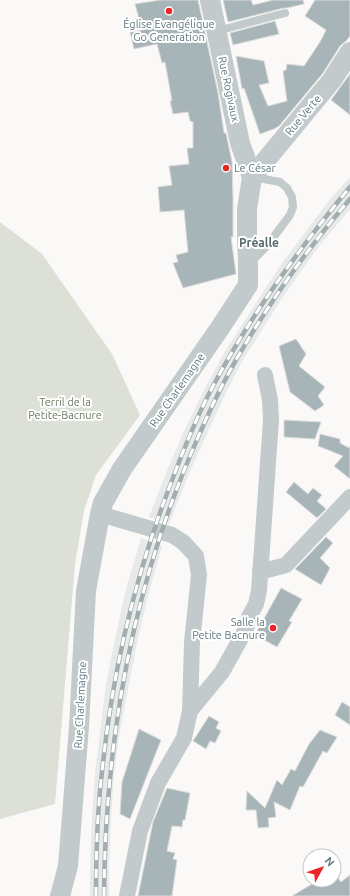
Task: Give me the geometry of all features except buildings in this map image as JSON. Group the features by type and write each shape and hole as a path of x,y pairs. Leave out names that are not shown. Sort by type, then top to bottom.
{"street":[{"name":"Rue Rogivaux","path":"210,0 240,143 252,176"},
{"name":"Rue Verte","path":"252,176 332,80 350,52"},
{"path":"243,152 252,156 261,156 272,152"},
{"name":"Rue Charlemagne","path":"60,896 68,866 79,727 86,591 100,514 103,503 122,469 248,285 247,209 252,176"},
{"path":"190,711 222,672 246,629 249,617 256,604 259,591 271,420 270,400 265,376"},
{"path":"260,572 286,565 350,497"},
{"path":"100,514 172,535 184,542 196,556 199,575 192,642 190,711 184,738 158,783 140,832 127,896"}],"lane":[{"path":"217,31 285,13"},
{"path":"248,266 267,246 290,215 293,207 292,197 287,188 280,182 252,176"}],"shaded area":[{"path":"350,177 350,209 320,245 298,275 241,363 188,476 169,524 149,517 186,427 224,353 282,263 327,203"},
{"path":"141,538 162,546 137,643 120,730 114,774 111,819 109,896 90,896 90,864 95,773 106,684 125,593"}],"green space":[{"name":"Terril de la Petite-Bacnure","path":"0,222 42,254 112,354 140,415 96,475 84,511 75,564 55,804 0,819"}],"railway":[{"path":"96,896 100,787 112,698 136,589 158,518 180,459 206,399 242,335 294,259 350,187"},
{"path":"104,896 110,783 116,727 125,672 137,617 152,562 169,509 206,419 236,360 289,277 350,199"}],"place":[{"name":"Église Evangélique Go Generation","path":"169,11"},
{"name":"Le César","path":"226,168"},
{"name":"Salle la Petite Bacnure","path":"273,628"}],"district":[{"name":"Préalle","path":"259,243"}]}
